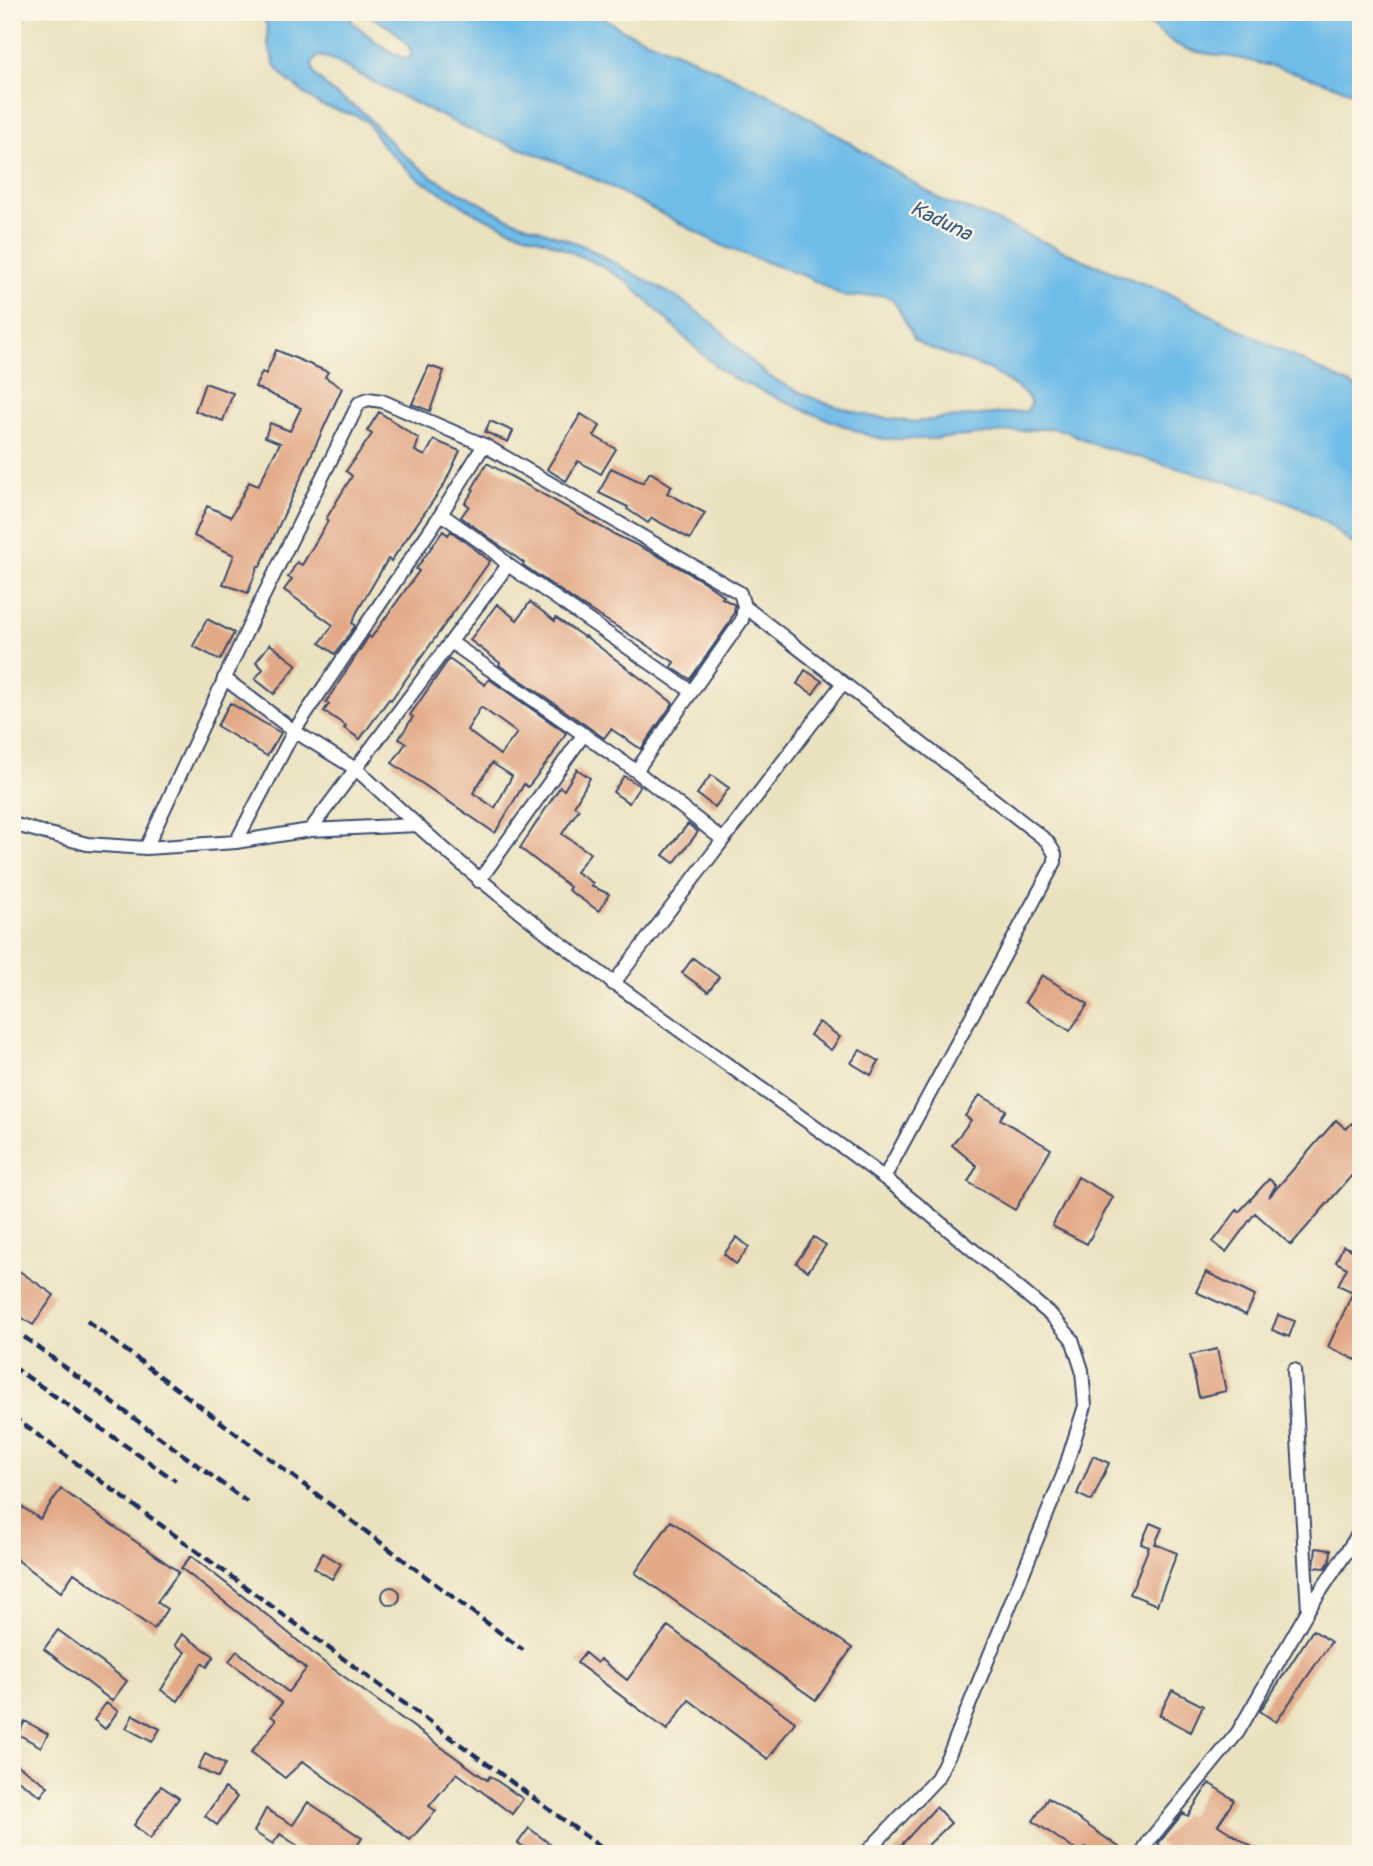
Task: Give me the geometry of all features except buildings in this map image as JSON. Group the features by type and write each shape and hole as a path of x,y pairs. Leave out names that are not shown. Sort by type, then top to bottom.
{"street":[{"path":"146,848 224,678 359,403 368,399 383,401 484,445 740,593 744,606 742,620 636,771"},
{"path":"236,842 295,731 441,514 484,445"},
{"path":"441,514 492,550 508,565 691,691"},
{"path":"310,830 508,565"},
{"path":"744,606 1047,841 1055,854 1055,862 884,1178"},
{"path":"452,643 636,771 723,840"},
{"path":"224,678 295,731 356,769 479,881 613,984 884,1178 1051,1315 1072,1339 1082,1370 1085,1406 1058,1488 951,1750 937,1778 865,1854"},
{"path":"613,984 843,683"},
{"path":"479,881 584,734"},
{"path":"12,824 87,844 146,848 236,842 310,830 417,825"},
{"path":"1294,1370 1308,1610"},
{"path":"1142,1854 1149,1841 1238,1732 1308,1610 1361,1530"}],"water":[{"name":"Kaduna","path":"260,12 594,12 625,31 692,58 780,100 945,202 979,213 1093,264 1167,293 1361,390 1361,546 1354,545 1300,507 1266,493 1093,444 1066,431 1051,428 932,439 883,439 804,410 733,378 699,351 628,282 547,241 510,229 477,214 417,178 384,147 367,122 357,116 320,105 311,99 284,77 275,65 268,44 267,26","holes":["356,13 372,17 391,28 406,43 411,57 407,59 399,56 371,38 351,21 351,16","318,56 329,58 470,130 560,163 603,183 725,247 807,277 845,297 884,295 892,299 915,340 988,369 1018,388 1031,404 1027,411 916,422 869,416 822,402 793,389 770,377 713,323 678,298 584,246 506,217 432,177 397,149 364,113 331,91 314,74 312,63"]},
{"path":"1136,12 1361,12 1361,96 1284,69 1184,48 1165,37"}],"railway":[{"path":"87,1321 523,1650"},
{"path":"12,1328 247,1502"},
{"path":"12,1366 176,1481"},
{"path":"12,1416 610,1854"}]}
